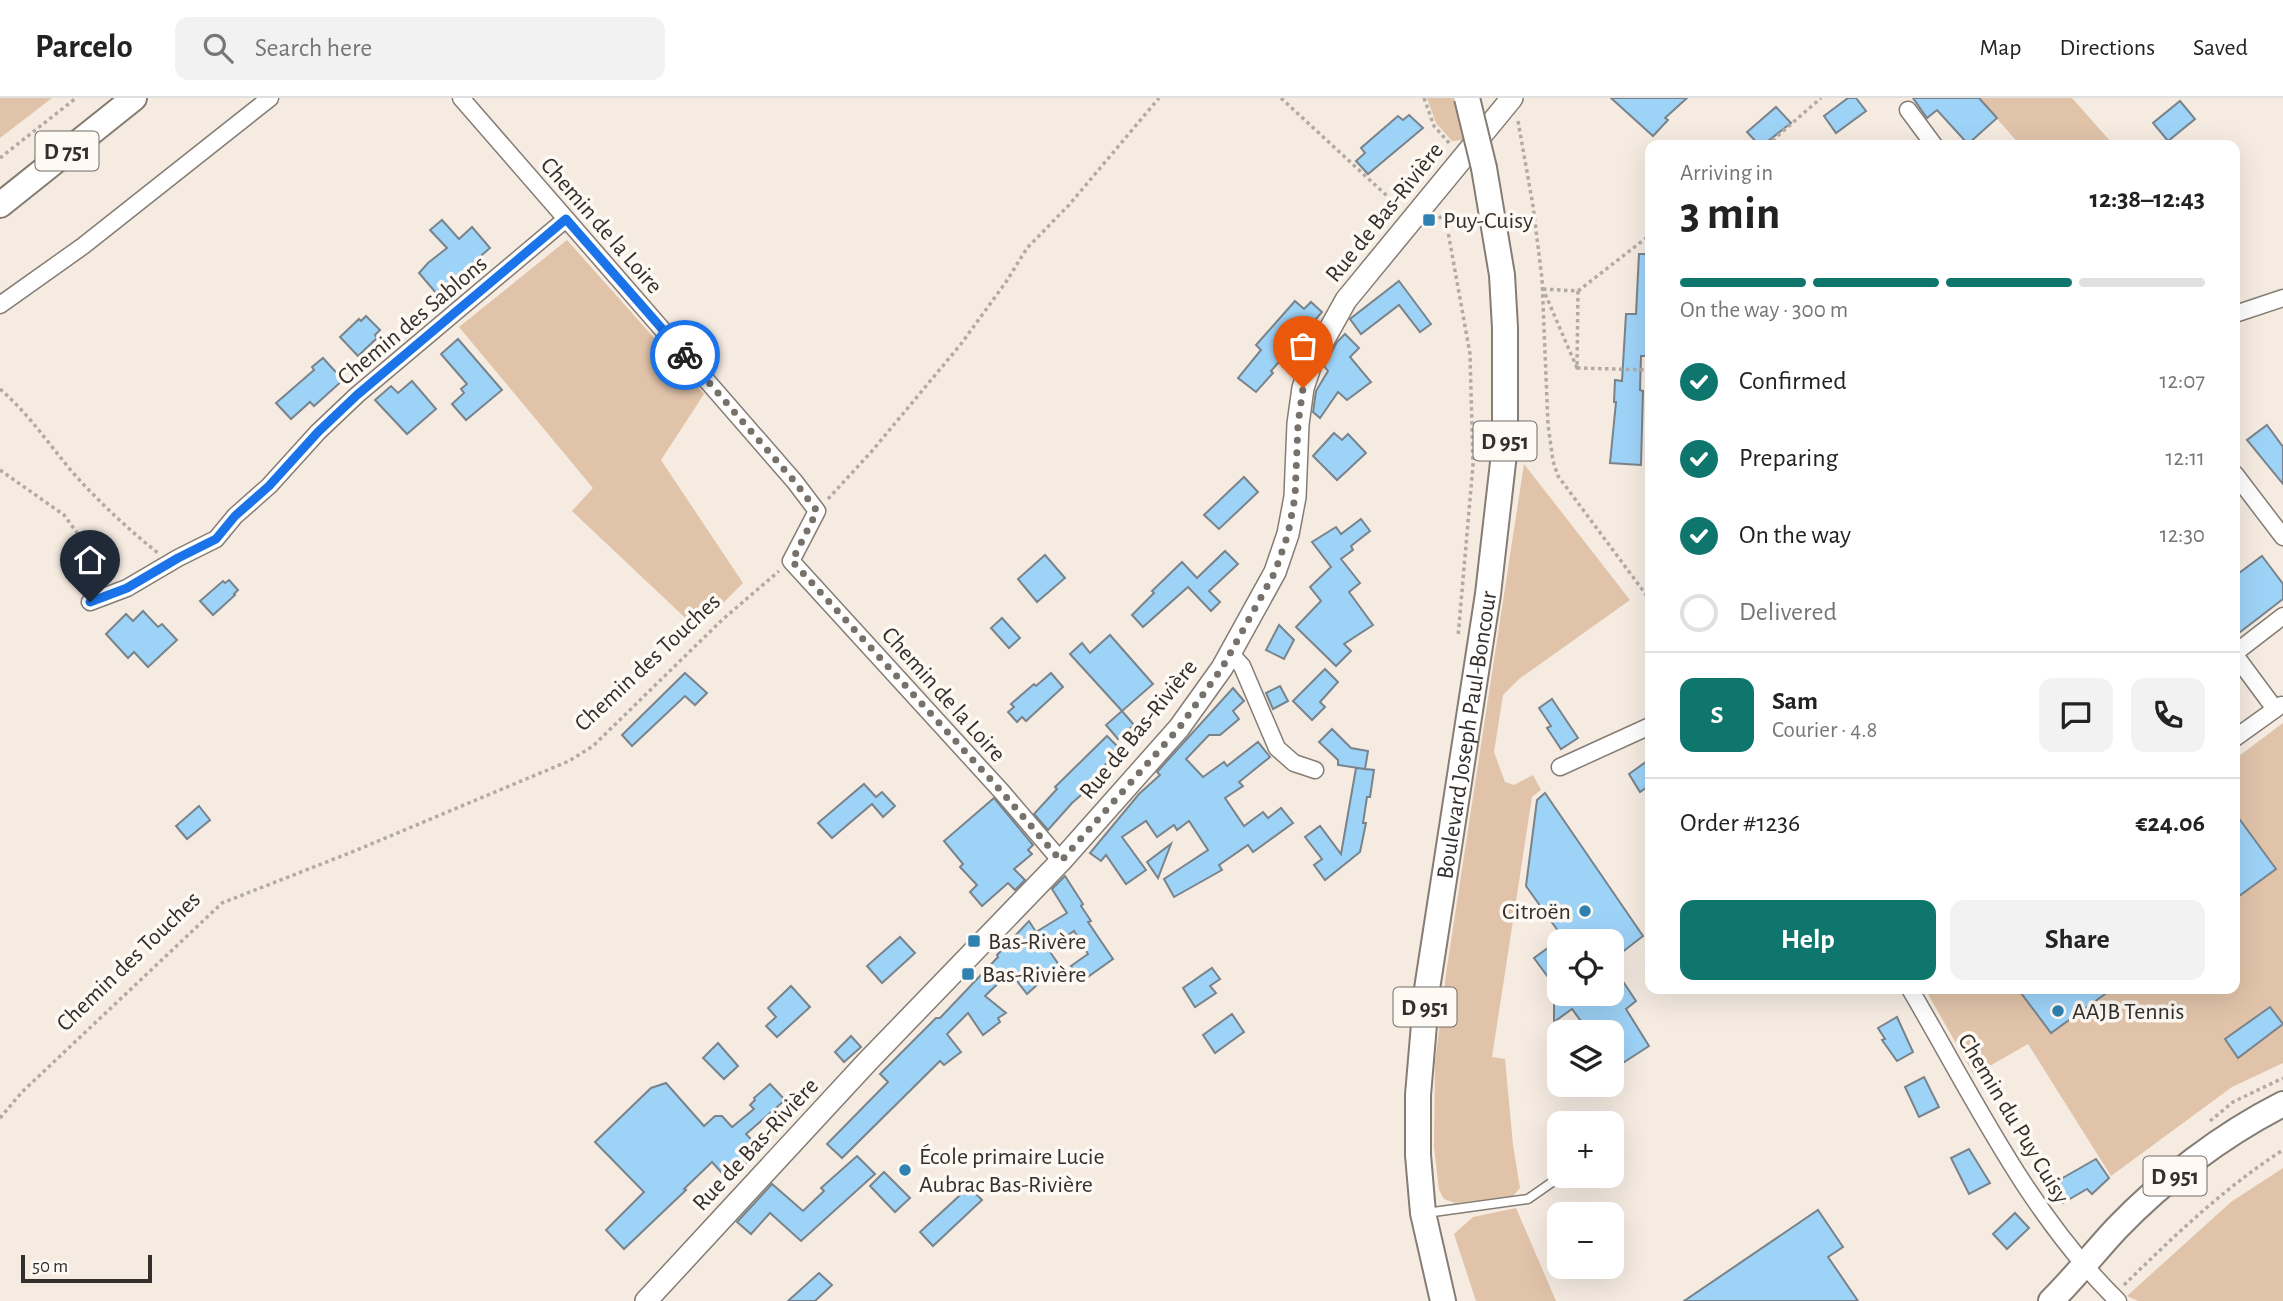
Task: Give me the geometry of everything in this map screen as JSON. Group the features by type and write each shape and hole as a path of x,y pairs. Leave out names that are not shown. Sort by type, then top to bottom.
{"main road":[{"name":"D 751","path":"0,205 134,98"},
{"name":"D 951","path":"1467,98 1473,163"},
{"name":"Boulevard Joseph Paul-Boncour","path":"1443,1301 1423,1213 1418,1155 1418,1095 1427,989 1488,594 1505,444 1502,275 1473,163"},
{"name":"D 951","path":"2051,1301 2117,1229 2166,1183 2216,1145 2283,1104"}],"street":[{"path":"0,305 83,246 270,98"},
{"name":"Chemin de la Loire","path":"461,98 795,482 817,511"},
{"name":"Rue de Bas-Rivière","path":"646,1301 867,1062 1061,861 1179,728 1230,653 1275,572 1288,534 1295,497 1303,388 1312,361 1346,300 1419,211 1473,163 1512,98"},
{"path":"1908,110 1930,140"},
{"name":"Chemin des Sablons","path":"90,602 127,588 216,539 235,516 269,486 318,432 357,395 566,219"},
{"path":"2240,312 2283,298"},
{"path":"2240,481 2283,537"},
{"path":"792,561 817,511"},
{"name":"Chemin de la Loire","path":"792,561 994,783 1061,861"},
{"path":"2240,650 2283,616"},
{"path":"1230,653 1242,666 1277,748 1294,763 1314,770"},
{"path":"2240,660 2279,706 2240,734"},
{"path":"1560,767 1645,728"},
{"name":"Chemin du Puy Cuisy","path":"1913,994 2020,1178 2084,1268 2115,1299"}],"lane":[{"path":"1423,1213 1528,1199 1547,1186"}],"path":[{"path":"0,158 76,98"},
{"path":"817,511 872,451 961,344 1027,248 1069,205 1160,98"},
{"path":"1281,98 1419,211 1435,210 1447,226 1470,354 1473,465 1458,644"},
{"path":"1424,98 1434,126 1473,163"},
{"path":"1512,98 1534,206 1543,289 1546,405 1553,461 1558,476 1645,593"},
{"path":"1773,140 1821,98"},
{"path":"1543,289 1578,291 1645,240"},
{"path":"1543,289 1577,368"},
{"path":"1577,368 1578,291"},
{"path":"1577,368 1645,370"},
{"path":"0,389 23,409 75,475 132,532 170,562"},
{"path":"0,470 64,515 91,552 127,588"},
{"name":"Chemin des Touches","path":"0,1118 22,1093 222,903 569,761 593,746 722,620 792,561"},
{"path":"2115,1299 2187,1223 2256,1167 2283,1150"}],"shaded area":[{"path":"0,98 52,98 0,138"},
{"path":"1427,98 1454,98 1464,140 1452,141 1436,123"},
{"path":"1979,98 2072,98 2109,140 2016,140"},
{"path":"567,240 704,394 661,460 743,583 697,629 572,511 593,488 459,327"},
{"path":"1524,464 1630,600 1519,679 1503,695 1494,752 1505,782 1514,785 1533,775 1541,790 1532,797 1492,1057 1505,1059 1520,1188 1513,1196 1455,1203 1444,1199 1439,1190 1434,1147 1435,1062 1447,967"},
{"path":"2283,723 2283,1063 2232,1087 2111,1176 2028,1044 1974,1075 1928,994 2240,994 2240,755"},
{"path":"2283,1168 2283,1301 2138,1301 2127,1296 2231,1202"},
{"path":"1516,1208 1556,1301 1476,1301 1454,1234 1473,1217"}],"building":[{"path":"1611,98 1687,98 1665,118 1668,120 1653,136"},
{"path":"1848,98 1856,98 1866,111 1836,133 1824,116"},
{"path":"1913,98 1979,98 1997,118 1972,140 1964,140 1937,110 1927,118"},
{"path":"2180,101 2195,119 2169,140 2153,123"},
{"path":"1776,107 1791,123 1769,140 1754,140 1747,132"},
{"path":"1409,115 1423,128 1368,174 1356,161 1365,153 1361,148 1398,116 1403,120"},
{"path":"442,220 459,239 472,227 490,248 437,294 419,273 447,248 430,230"},
{"path":"1639,254 1645,254 1645,356 1641,356 1640,390 1643,391 1641,465 1610,463 1616,402 1615,380 1622,381 1626,314 1636,314"},
{"path":"1399,281 1431,324 1420,332 1399,305 1361,334 1350,319"},
{"path":"1295,301 1304,309 1311,302 1322,312 1256,392 1238,378 1261,350 1256,345"},
{"path":"366,316 380,330 375,335 377,338 358,356 340,337"},
{"path":"1345,334 1359,348 1350,357 1371,382 1347,400 1338,392 1320,418 1313,412 1316,391 1328,371 1324,366 1337,342"},
{"path":"458,339 502,390 466,420 452,404 464,393 461,389 467,384 441,354"},
{"path":"323,358 343,380 314,406 310,402 291,419 276,403 314,370 312,367"},
{"path":"412,381 436,409 407,434 375,400 391,386 398,393"},
{"path":"2267,425 2283,447 2283,484 2247,440"},
{"path":"1334,433 1342,440 1348,434 1366,453 1337,480 1313,456"},
{"path":"1244,477 1258,492 1219,529 1204,515"},
{"path":"1361,519 1370,531 1351,546 1353,550 1341,559 1360,583 1349,592 1373,625 1344,644 1351,651 1336,666 1296,627 1321,601 1310,587 1331,567 1312,542 1336,527 1341,534"},
{"path":"1225,551 1238,564 1209,591 1220,602 1211,611 1188,587 1143,627 1132,615 1182,562 1197,578"},
{"path":"1045,555 1065,578 1037,602 1018,579"},
{"path":"2262,556 2283,584 2283,599 2240,632 2240,572"},
{"path":"229,580 238,590 213,615 200,601 223,581 225,583"},
{"path":"143,611 158,627 162,624 177,640 148,667 134,652 128,658 106,634 126,614 133,621"},
{"path":"1002,618 1020,638 1009,648 991,628"},
{"path":"1279,625 1294,640 1284,659 1266,650"},
{"path":"1110,635 1153,684 1122,711 1070,654 1082,643 1090,653"},
{"path":"1325,669 1338,682 1320,702 1325,707 1312,720 1293,701"},
{"path":"685,673 707,693 695,705 685,696 632,746 622,735"},
{"path":"1051,673 1063,687 1026,721 1022,717 1017,722 1008,712 1014,707 1011,704"},
{"path":"1280,686 1288,701 1273,709 1266,693"},
{"path":"1233,688 1244,701 1233,711 1239,719 1220,735 1209,735 1186,759 1203,777 1224,762 1227,766 1258,742 1270,757 1239,782 1243,786 1225,798 1244,826 1263,812 1268,818 1281,808 1293,823 1253,852 1248,845 1219,865 1222,870 1174,897 1164,879 1208,850 1189,821 1177,830 1174,825 1157,837 1146,821 1122,837 1146,870 1126,884 1106,855 1101,861 1090,853 1139,794 1160,775 1157,772"},
{"path":"1552,699 1578,738 1561,749 1547,728 1551,726 1539,708"},
{"path":"1122,711 1134,725 1118,739 1106,725"},
{"path":"1332,729 1351,748 1368,751 1365,769 1338,765 1338,760 1319,742"},
{"path":"1107,736 1118,747 1118,752 1091,779 1095,783 1072,803 1048,830 1034,814 1057,789 1055,787"},
{"path":"1645,763 1645,788 1640,792 1629,774"},
{"path":"1356,768 1374,770 1370,797 1367,797 1363,823 1366,823 1360,852 1325,880 1314,865 1322,859 1305,837 1320,826 1341,854"},
{"path":"864,784 876,797 882,792 895,806 883,817 872,804 832,838 818,823"},
{"path":"1545,793 1643,936 1624,951 1624,929 1557,929 1526,886 1537,800"},
{"path":"994,798 1033,845 1028,850 1032,854 1014,869 1025,880 1015,890 1008,883 982,906 970,892 977,885 960,867 963,864 944,841"},
{"path":"199,806 210,820 187,839 176,826"},
{"path":"2240,820 2276,869 2240,895"},
{"path":"1171,844 1158,878 1147,862"},
{"path":"1065,876 1083,904 1081,906 1091,921 1088,922 1113,959 1082,981 1071,966 1088,954 1074,931 1048,949 1066,975 1054,982 1049,974 1027,994 1010,972 985,996 1006,1013 998,1018 1000,1022 983,1035 968,1013 947,1034 961,1052 944,1065 940,1061 842,1158 827,1144 888,1082 880,1074 936,1018 940,1018 1029,921 1036,932 1067,913 1052,889"},
{"path":"900,937 915,953 882,983 867,966"},
{"path":"1547,949 1547,976 1534,958"},
{"path":"1212,968 1220,979 1210,986 1216,993 1195,1007 1183,988"},
{"path":"1624,983 1636,1001 1626,1009 1649,1046 1624,1062 1624,1020 1580,1020 1572,1009 1554,1020 1554,1006 1624,1006"},
{"path":"791,986 810,1007 777,1037 766,1026 776,1017 768,1008"},
{"name":"AAJB Tennis","path":"2022,994 2105,994 2051,1033"},
{"path":"2270,1007 2283,1024 2238,1058 2225,1039"},
{"path":"1232,1014 1244,1032 1215,1053 1203,1035"},
{"path":"1897,1017 1913,1052 1897,1061 1882,1040 1885,1039 1878,1028"},
{"path":"851,1036 861,1047 844,1062 835,1052"},
{"path":"718,1043 738,1066 724,1079 703,1058"},
{"path":"1924,1077 1939,1107 1919,1117 1905,1087"},
{"path":"666,1083 704,1126 715,1116 722,1116 732,1127 754,1109 750,1105 754,1098 770,1084 785,1100 746,1134 760,1149 729,1181 712,1162 624,1249 606,1230 644,1192 595,1142 651,1088"},
{"path":"1969,1149 1990,1183 1969,1194 1951,1158"},
{"path":"857,1156 875,1174 801,1241 770,1213 751,1234 737,1222 772,1184 803,1211 824,1191 821,1188"},
{"path":"2096,1159 2109,1178 2092,1194 2087,1189 2063,1203 2052,1184"},
{"path":"884,1172 910,1198 895,1212 870,1186"},
{"path":"969,1187 982,1200 933,1246 920,1232"},
{"path":"1818,1210 1843,1247 1828,1257 1858,1301 1684,1301"},
{"path":"2015,1213 2029,1228 2007,1249 1993,1234"},
{"path":"819,1273 832,1285 815,1301 788,1301"}],"way so far":[{"path":"685,355 817,511 792,561 1002,792 1061,861 1179,728 1222,668 1275,572 1288,534 1295,497 1298,424 1303,388"}],"place":[{"name":"Puy-Cuisy","path":"1429,220"},
{"name":"Citroën","path":"1585,911"},
{"name":"Bas-Rivère","path":"974,941"},
{"name":"Bas-Rivière","path":"968,974"},
{"name":"AAJB Tennis","path":"2058,1011"},
{"name":"École primaire Lucie Aubrac Bas-Rivière","path":"905,1170"}],"route":[{"path":"90,602 127,588 216,539 235,516 269,486 318,432 357,395 566,219 685,355"}]}
